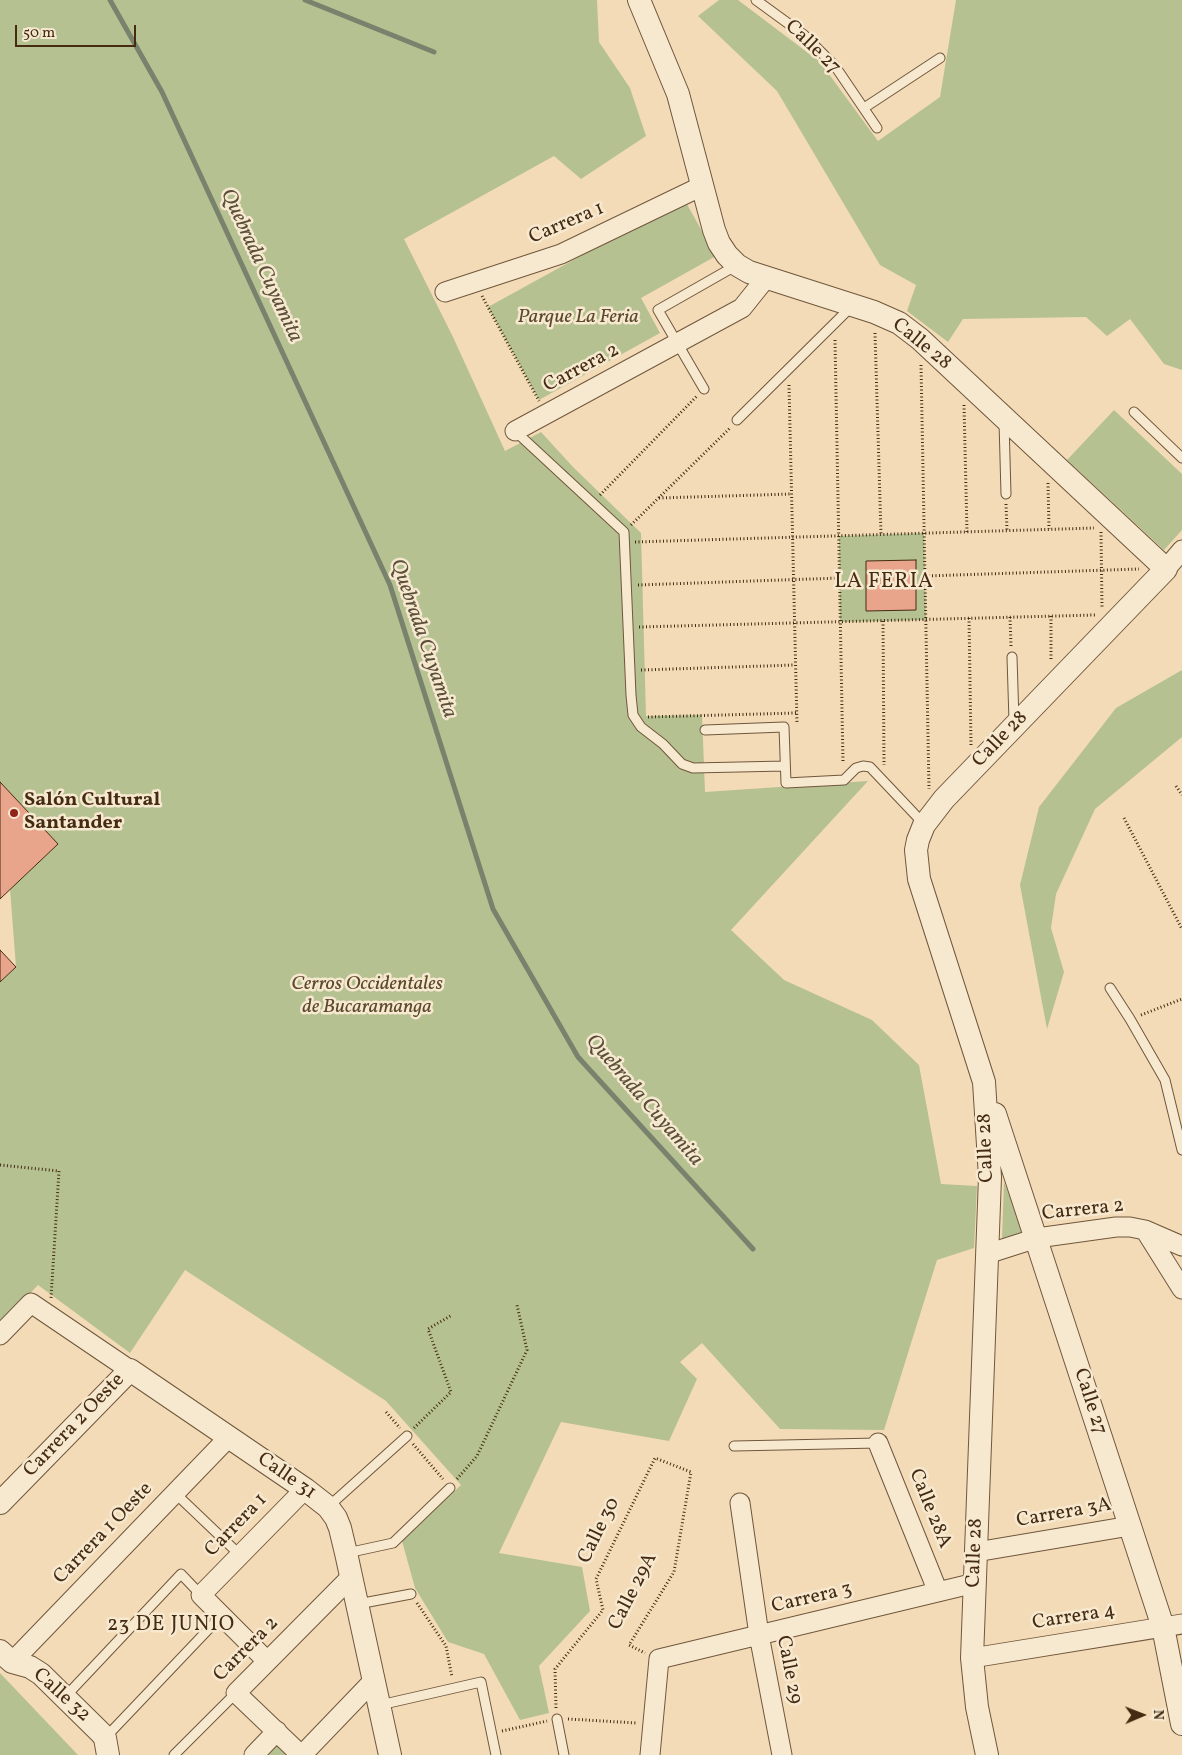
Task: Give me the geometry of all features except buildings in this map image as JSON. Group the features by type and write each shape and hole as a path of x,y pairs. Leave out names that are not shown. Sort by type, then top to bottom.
{"street":[{"name":"Calle 28","path":"639,0 678,94 719,243 727,255 737,265 766,278 874,312 899,323 920,339 1166,569 944,799 927,821 918,840 916,850 918,879 984,1082 990,1159 972,1658 977,1707 986,1755"},
{"name":"Carrera 1","path":"445,292 561,254 702,186"},
{"name":"Carrera 2","path":"515,431 742,308 766,278"},
{"path":"1166,569 1182,550"},
{"name":"Calle 27","path":"984,1082 1130,1526 1172,1625 1182,1724"},
{"name":"Carrera 2","path":"987,1254 1035,1238 1116,1227 1145,1230 1182,1246"},
{"path":"1145,1230 1182,1289"},
{"name":"Calle 31","path":"0,1335 31,1303 305,1488 328,1507 340,1528 390,1755"},
{"name":"Carrera 2 Oeste","path":"0,1503 130,1370"},
{"name":"Carrera 1 Oeste","path":"6,1656 175,1493 229,1437"},
{"name":"Calle 28A","path":"878,1443 938,1592"},
{"name":"Carrera 1","path":"201,1595 305,1488"},
{"name":"Calle 29","path":"740,1503 759,1635 782,1755"},
{"name":"Carrera 3A","path":"976,1552 1130,1526"},
{"name":"Carrera 2","path":"236,1693 352,1576"},
{"name":"Carrera 3","path":"659,1659 975,1583"},
{"path":"201,1595 267,1661"},
{"name":"Carrera 4","path":"972,1658 1172,1625"},
{"name":"Calle 32","path":"6,1656 41,1674 65,1697 106,1746"},
{"path":"650,1755 659,1659"},
{"path":"236,1693 302,1755 374,1680"},
{"path":"254,1755 277,1732"}],"lane":[{"name":"Calle 27","path":"756,0 804,35 820,50 835,66 877,128"},
{"path":"864,108 940,58"},
{"path":"704,389 658,310 737,265"},
{"path":"737,420 853,305"},
{"path":"1134,412 1182,458"},
{"path":"1003,417 1006,494"},
{"path":"515,431 624,532 633,715 641,727 663,744 682,764 693,768 785,766"},
{"path":"1012,657 1014,726"},
{"path":"705,730 784,727 786,783 844,780 856,768 870,767 927,821"},
{"path":"1110,988 1165,1080 1182,1150"},
{"path":"328,1507 407,1436"},
{"path":"734,1446 878,1443"},
{"path":"346,1553 394,1544 450,1488"},
{"path":"175,1493 240,1555"},
{"path":"65,1697 181,1574 201,1595"},
{"path":"358,1604 411,1594"},
{"path":"106,1746 222,1615"},
{"path":"379,1705 480,1682 496,1755"},
{"name":"Carrera 2","path":"174,1755 236,1693"},
{"path":"557,1719 564,1755"}],"path":[{"path":"475,283 546,414"},
{"path":"874,312 881,534"},
{"path":"834,324 844,780"},
{"path":"920,339 926,620 927,821"},
{"path":"788,369 797,730"},
{"path":"964,380 967,532"},
{"path":"593,503 704,389"},
{"path":"624,532 737,420"},
{"path":"1047,457 1049,530"},
{"path":"658,498 791,494"},
{"path":"1006,494 1007,530"},
{"path":"625,542 1100,528 1102,571 1102,615 628,627"},
{"path":"925,576 1166,569"},
{"path":"626,586 839,578"},
{"path":"1051,616 1052,688"},
{"path":"1010,617 1012,657"},
{"path":"969,618 972,771"},
{"path":"883,621 884,782"},
{"path":"630,671 795,665"},
{"path":"633,715 646,717 796,713"},
{"path":"1176,786 1182,795"},
{"path":"1124,818 1182,928"},
{"path":"1130,1019 1182,999"},
{"path":"0,1165 59,1171 50,1316"},
{"path":"386,1412 450,1488 477,1456 527,1350 517,1305"},
{"path":"407,1436 451,1392 428,1329 452,1315"},
{"name":"Calle 29A","path":"655,1458 692,1472 674,1572 629,1645 659,1659"},
{"name":"Calle 30","path":"557,1719 555,1669 603,1610 596,1579 655,1458"},
{"path":"411,1594 446,1646 454,1688"}],"green space":[{"name":"Cerros Occidentales de Bucaramanga","path":"0,0 597,0 599,42 630,88 646,136 581,179 554,156 404,239 453,337 505,451 541,432 573,467 641,533 646,716 702,715 705,792 868,781 731,930 784,980 872,1020 919,1065 941,1184 977,1186 974,1248 937,1260 884,1430 780,1429 702,1343 680,1362 697,1379 669,1441 561,1422 499,1553 582,1567 590,1611 539,1666 549,1713 520,1720 484,1654 448,1642 415,1588 402,1541 461,1485 386,1401 185,1270 130,1353 38,1285 0,1325 0,982 16,967 10,889 58,844 0,782"},
{"path":"719,0 738,0 820,62 878,141 940,97 956,0 1182,0 1182,370 1164,364 1130,319 1107,336 1086,317 963,319 948,342 907,311 916,285 880,265 777,91 698,16"},
{"name":"Parque La Feria","path":"684,199 716,256 641,298 660,333 539,400 488,307"},
{"path":"1114,410 1182,474 1182,530 1164,550 1067,460"},
{"path":"924,533 926,620 840,622 839,536"},
{"path":"1182,670 1182,737 1095,809 1056,894 1051,928 1064,972 1047,1029 1020,885 1039,807 1116,708"},
{"path":"1004,1182 1024,1232 1002,1239"},
{"path":"0,1673 78,1755 0,1755"},
{"path":"278,1742 291,1755 265,1755"}],"waterway":[{"name":"Quebrada Cuyamita","path":"110,0 162,92 390,585 493,909 578,1057 753,1249"},
{"path":"305,0 434,52"}],"place":[{"name":"Salón Cultural Santander","path":"14,813"}],"district":[{"name":"LA FERIA","path":"884,583"},
{"name":"23 DE JUNIO","path":"171,1626"}]}
